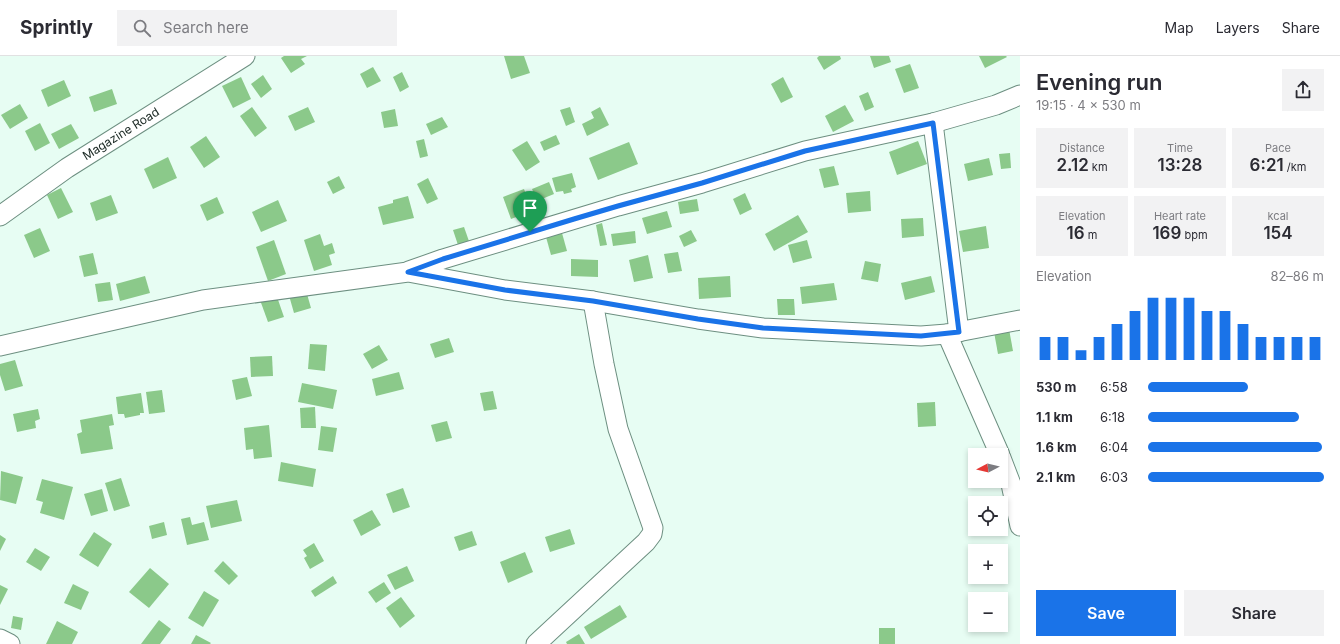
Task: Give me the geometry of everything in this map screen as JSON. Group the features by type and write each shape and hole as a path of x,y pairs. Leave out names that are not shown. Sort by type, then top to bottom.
{"street":[{"name":"Magazine Road","path":"0,216 67,168 245,56"},
{"path":"0,346 202,300 408,272 443,259 618,206 702,183 805,151 933,123 996,105 1020,95"},
{"path":"933,123 953,333 997,448"},
{"path":"408,272 505,290 593,301 698,319 763,328 921,336 953,333 1020,320"},
{"path":"536,644 641,546 652,534 653,528 618,429 604,364 593,301"},
{"path":"1008,475 1012,484 1020,526"},
{"path":"0,639 10,644"}],"building":[{"path":"284,56 307,56 301,59 305,64 291,73 281,58"},
{"path":"504,56 524,56 530,73 511,79"},
{"path":"819,56 840,56 841,59 824,70 817,58"},
{"path":"870,56 889,56 891,62 874,68"},
{"path":"979,56 1006,56 1007,57 985,68"},
{"path":"910,64 919,88 904,93 895,69"},
{"path":"373,67 381,81 367,88 360,74"},
{"path":"402,72 409,87 400,92 393,77"},
{"path":"263,75 272,89 261,98 251,84"},
{"path":"241,77 251,99 233,108 222,86"},
{"path":"783,77 793,97 781,103 771,84"},
{"path":"64,80 71,96 48,107 41,90"},
{"path":"112,89 117,104 94,112 89,97"},
{"path":"868,92 874,107 865,111 859,96"},
{"path":"20,104 28,118 10,129 1,115"},
{"path":"845,105 854,121 833,132 825,116"},
{"path":"252,107 267,128 255,137 240,116"},
{"path":"308,107 315,122 295,131 288,116"},
{"path":"570,107 575,122 566,126 560,110"},
{"path":"600,107 609,125 587,136 582,124 594,118 591,112"},
{"path":"395,109 398,126 384,128 381,112"},
{"path":"442,117 448,127 431,135 426,124"},
{"path":"40,123 50,143 35,151 25,131"},
{"path":"71,124 79,138 59,149 51,134"},
{"path":"556,135 560,144 544,151 540,142"},
{"path":"206,136 220,157 204,168 190,147"},
{"path":"424,139 428,156 420,158 416,141"},
{"path":"527,141 540,162 526,171 512,150"},
{"path":"918,141 927,164 897,175 889,152"},
{"path":"629,142 638,164 598,180 589,158"},
{"path":"1010,153 1011,168 1001,169 999,154"},
{"path":"168,157 177,178 153,189 144,169"},
{"path":"989,158 993,175 968,181 964,164"},
{"path":"834,166 839,185 824,188 819,169"},
{"path":"572,173 576,187 571,189 572,192 564,194 563,191 556,192 552,178"},
{"path":"339,176 345,188 333,194 327,182"},
{"path":"428,178 438,199 427,204 417,184"},
{"path":"549,182 554,194 537,201 532,189"},
{"path":"61,188 73,212 58,219 47,195"},
{"path":"524,189 532,211 511,219 503,197"},
{"path":"870,191 871,211 848,213 846,193"},
{"path":"745,193 752,209 740,215 733,199"},
{"path":"111,195 118,213 96,221 90,203"},
{"path":"408,196 414,218 383,225 378,207 393,203 393,200"},
{"path":"217,197 224,213 207,221 200,205"},
{"path":"697,199 699,211 680,214 678,202"},
{"path":"278,200 287,221 261,232 252,212"},
{"path":"667,211 672,227 647,234 642,218"},
{"path":"798,215 808,232 774,251 765,234"},
{"path":"923,218 924,236 902,238 901,219"},
{"path":"602,223 607,245 600,246 596,225"},
{"path":"986,226 989,248 963,252 959,231"},
{"path":"464,227 470,244 459,248 453,230"},
{"path":"40,228 50,251 34,258 24,235"},
{"path":"691,230 697,241 684,247 679,236"},
{"path":"635,231 636,243 613,246 611,234"},
{"path":"562,233 567,251 551,255 546,237"},
{"path":"320,234 324,246 332,243 335,253 329,255 332,265 314,271 304,240"},
{"path":"274,240 286,274 268,281 256,247"},
{"path":"807,240 812,258 793,263 788,245"},
{"path":"678,252 682,271 668,273 664,254"},
{"path":"93,253 98,274 84,277 79,256"},
{"path":"648,255 653,278 634,282 629,260"},
{"path":"571,259 598,260 598,277 571,276"},
{"path":"865,261 881,264 878,282 861,279"},
{"path":"145,276 150,293 120,301 116,284"},
{"path":"730,276 731,297 699,299 698,278"},
{"path":"931,276 935,292 905,300 901,283"},
{"path":"110,282 113,300 98,302 95,284"},
{"path":"834,283 837,300 802,304 800,287"},
{"path":"305,287 311,308 294,313 288,292"},
{"path":"276,294 284,317 268,322 260,300"},
{"path":"777,299 794,299 795,315 778,315"},
{"path":"1009,329 1013,351 998,354 994,332"},
{"path":"449,338 454,352 435,358 430,344"},
{"path":"310,344 327,345 325,371 308,369"},
{"path":"379,345 388,360 372,369 363,354"},
{"path":"272,356 273,376 251,377 250,357"},
{"path":"15,360 23,386 5,391 0,375 0,364"},
{"path":"399,372 404,389 376,396 372,379"},
{"path":"247,377 252,396 236,400 232,380"},
{"path":"302,383 337,390 333,409 298,402"},
{"path":"162,390 165,412 149,414 146,392"},
{"path":"493,391 497,409 484,411 480,393"},
{"path":"141,393 144,413 125,418 124,414 118,414 116,397"},
{"path":"935,402 936,426 918,427 917,403"},
{"path":"315,407 316,428 301,428 300,408"},
{"path":"38,409 40,419 35,421 36,428 17,432 13,414"},
{"path":"112,414 114,425 109,426 113,449 81,454 77,434 82,432 80,420"},
{"path":"447,421 452,438 436,442 431,425"},
{"path":"269,425 272,457 254,459 253,449 246,450 244,428"},
{"path":"321,426 337,428 333,452 318,450"},
{"path":"281,462 316,469 313,487 278,481"},
{"path":"1,471 23,477 16,504 0,500"},
{"path":"121,478 130,506 114,511 105,483"},
{"path":"42,479 73,487 64,520 40,513 43,502 36,500"},
{"path":"403,488 410,507 393,513 386,494"},
{"path":"102,489 108,511 91,516 84,494"},
{"path":"237,500 242,521 211,528 206,506"},
{"path":"372,510 381,525 361,536 353,520"},
{"path":"190,517 192,525 204,522 209,540 187,545 181,519"},
{"path":"164,522 167,535 152,539 149,526"},
{"path":"570,529 575,544 550,552 545,537"},
{"path":"472,531 477,545 459,551 454,537"},
{"path":"94,532 112,544 98,567 79,555"},
{"path":"0,535 6,539 0,551"},
{"path":"314,543 324,561 310,569 304,558 307,556 303,550"},
{"path":"35,548 50,557 41,571 26,562"},
{"path":"525,552 533,572 508,583 500,562"},
{"path":"223,561 238,576 229,585 214,571"},
{"path":"407,566 414,581 395,590 387,575"},
{"path":"150,568 169,584 149,608 129,592"},
{"path":"333,576 337,583 315,597 311,591"},
{"path":"384,582 391,593 376,603 368,592"},
{"path":"73,584 89,592 81,610 64,603"},
{"path":"0,585 8,589 0,605"},
{"path":"204,591 219,600 203,627 188,618"},
{"path":"401,597 415,616 400,628 386,608"},
{"path":"620,605 627,617 591,639 584,627"},
{"path":"13,616 23,618 21,630 11,628"},
{"path":"159,620 171,629 160,644 141,644"},
{"path":"57,621 78,632 72,644 46,644"},
{"path":"879,628 895,628 895,644 879,644"},
{"path":"579,634 585,644 567,644 566,642"},
{"path":"196,635 211,643 191,644"}],"route":[{"path":"933,123 959,332 921,336 854,334 763,328 698,319 593,301 505,290 408,272 443,259 530,232 702,183 805,151 933,123"}]}
